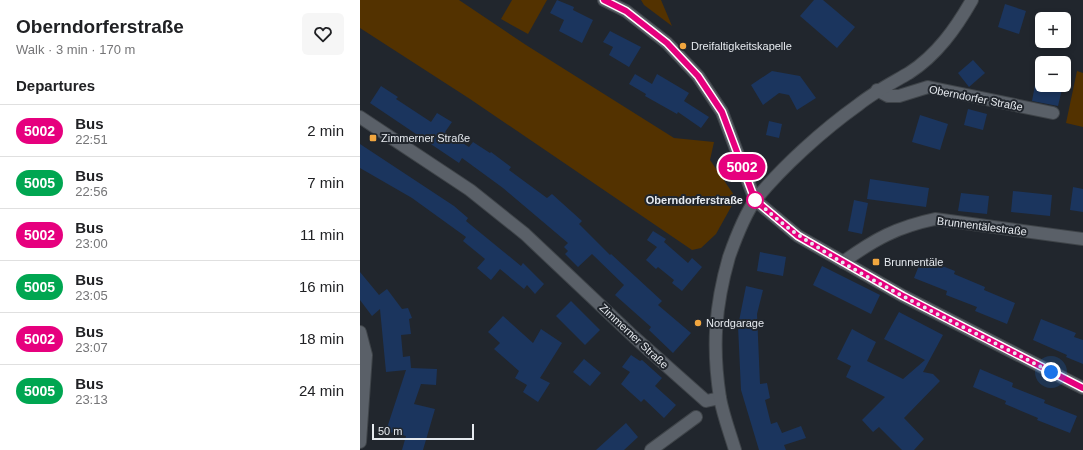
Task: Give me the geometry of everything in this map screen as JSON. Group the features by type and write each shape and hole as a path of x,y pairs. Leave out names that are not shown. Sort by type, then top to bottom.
{"street":[{"path":"604,0 624,6 667,43 698,76 722,112 755,200 798,236 903,296 1083,388"},
{"path":"735,450 720,398 714,332 721,286 733,244 755,200 835,121 877,90 910,72 938,50 957,26 972,0"},
{"name":"Oberndorfer Straße","path":"877,90 888,96 899,96 928,87 1053,113"},
{"name":"Zimmerner Straße","path":"360,117 470,190 525,234 634,337 706,401 720,398"},
{"name":"Brunnentälestraße","path":"843,262 871,242 912,224 936,220 1083,239"},
{"path":"360,332 366,355 360,442"},
{"path":"651,450 696,417"}],"shaded area":[{"path":"360,0 459,0 526,45 674,138 714,142 710,160 736,198 716,234 701,248 692,250 470,99 360,28"},
{"path":"512,0 547,0 528,34 501,19"},
{"path":"641,0 661,0 672,26 644,5"},
{"path":"1077,71 1083,73 1083,127 1066,123"}],"building":[{"path":"557,0 574,7 573,10 593,20 582,43 559,31 564,20 550,13"},
{"path":"814,0 823,0 855,27 837,48 800,16"},
{"path":"1005,4 1026,11 1019,34 998,27"},
{"path":"610,31 641,47 629,67 609,55 613,47 603,42"},
{"path":"973,60 985,73 969,87 958,73"},
{"path":"772,71 800,76 816,98 797,110 789,95 779,93 763,105 751,85"},
{"path":"635,74 652,84 657,74 689,93 684,101 709,117 701,128 678,112 677,114 645,96 646,94 629,84"},
{"path":"1035,85 1035,92 1061,92 1058,106 1032,101"},
{"path":"381,86 398,97 396,99 431,122 437,113 452,122 445,132 469,147 473,142 490,153 491,152 511,167 509,170 547,198 552,194 582,221 579,224 610,255 611,254 662,301 658,305 691,333 673,353 649,330 651,327 615,295 624,285 592,254 578,267 565,254 568,251 564,247 568,243 503,188 462,158 459,163 370,103"},
{"path":"968,109 987,114 983,130 964,125"},
{"path":"920,115 948,124 940,150 912,142"},
{"path":"769,121 782,124 779,138 766,135"},
{"path":"360,144 454,206 468,218 466,221 521,266 523,263 544,284 535,294 527,285 524,289 500,269 491,280 477,268 485,259 463,241 466,237 412,198 360,168"},
{"path":"870,179 929,188 926,207 867,199"},
{"path":"1073,187 1083,189 1083,212 1070,210"},
{"path":"1013,191 1052,195 1050,216 1011,212"},
{"path":"961,193 989,196 987,214 958,211"},
{"path":"854,200 868,203 862,234 848,231"},
{"path":"653,231 666,239 664,242 688,263 692,258 702,267 682,291 672,283 674,280 658,267 656,269 646,260 657,247 647,240"},
{"path":"760,252 786,257 783,276 757,271"},
{"path":"922,258 955,271 954,274 985,287 984,290 1015,303 1007,324 975,311 977,307 946,295 947,291 914,278"},
{"path":"822,266 880,295 871,314 813,285"},
{"path":"360,272 379,295 387,289 402,309 408,308 412,318 409,319 411,334 401,335 403,357 410,356 411,368 437,369 436,385 421,384 414,404 435,409 423,450 402,450 406,436 386,431 406,370 386,372 380,309 372,316 360,300"},
{"path":"746,286 763,290 757,314 760,384 767,383 770,398 765,400 771,424 777,422 782,433 801,426 806,438 784,445 786,450 759,450 741,390 738,326"},
{"path":"571,301 600,330 585,345 556,316"},
{"path":"899,312 943,335 923,372 933,374 940,381 904,418 924,439 914,450 902,450 879,427 873,432 862,420 885,397 846,377 851,366 837,359 852,329 876,342 867,361 903,379 925,360 884,339"},
{"path":"503,316 533,343 541,329 562,343 540,378 550,383 538,402 523,392 527,385 515,378 519,371 494,349 500,343 488,332"},
{"path":"1041,319 1076,333 1074,337 1083,340 1083,364 1033,340"},
{"path":"631,355 640,361 642,360 662,378 655,386 676,405 664,418 644,399 641,402 621,384 630,372 622,367"},
{"path":"584,359 601,373 590,386 573,372"},
{"path":"980,369 1013,383 1012,387 1045,400 1044,403 1077,416 1070,433 1037,420 1038,418 1005,404 1006,401 973,387"},
{"path":"626,423 638,437 624,450 596,450"}],"bus line":[{"name":"5002","path":"604,0 626,11 667,43 698,76 722,112 755,200 798,236 903,296 1083,388"}],"place":[{"name":"Dreifaltigkeitskapelle","path":"683,46"},
{"name":"Zimmerner Straße","path":"373,138"},
{"name":"Oberndorferstraße","path":"755,200"},
{"name":"Brunnentäle","path":"876,262"},
{"name":"Nordgarage","path":"698,323"}],"route":[{"path":"755,200 798,236 903,296 1051,372"}]}
